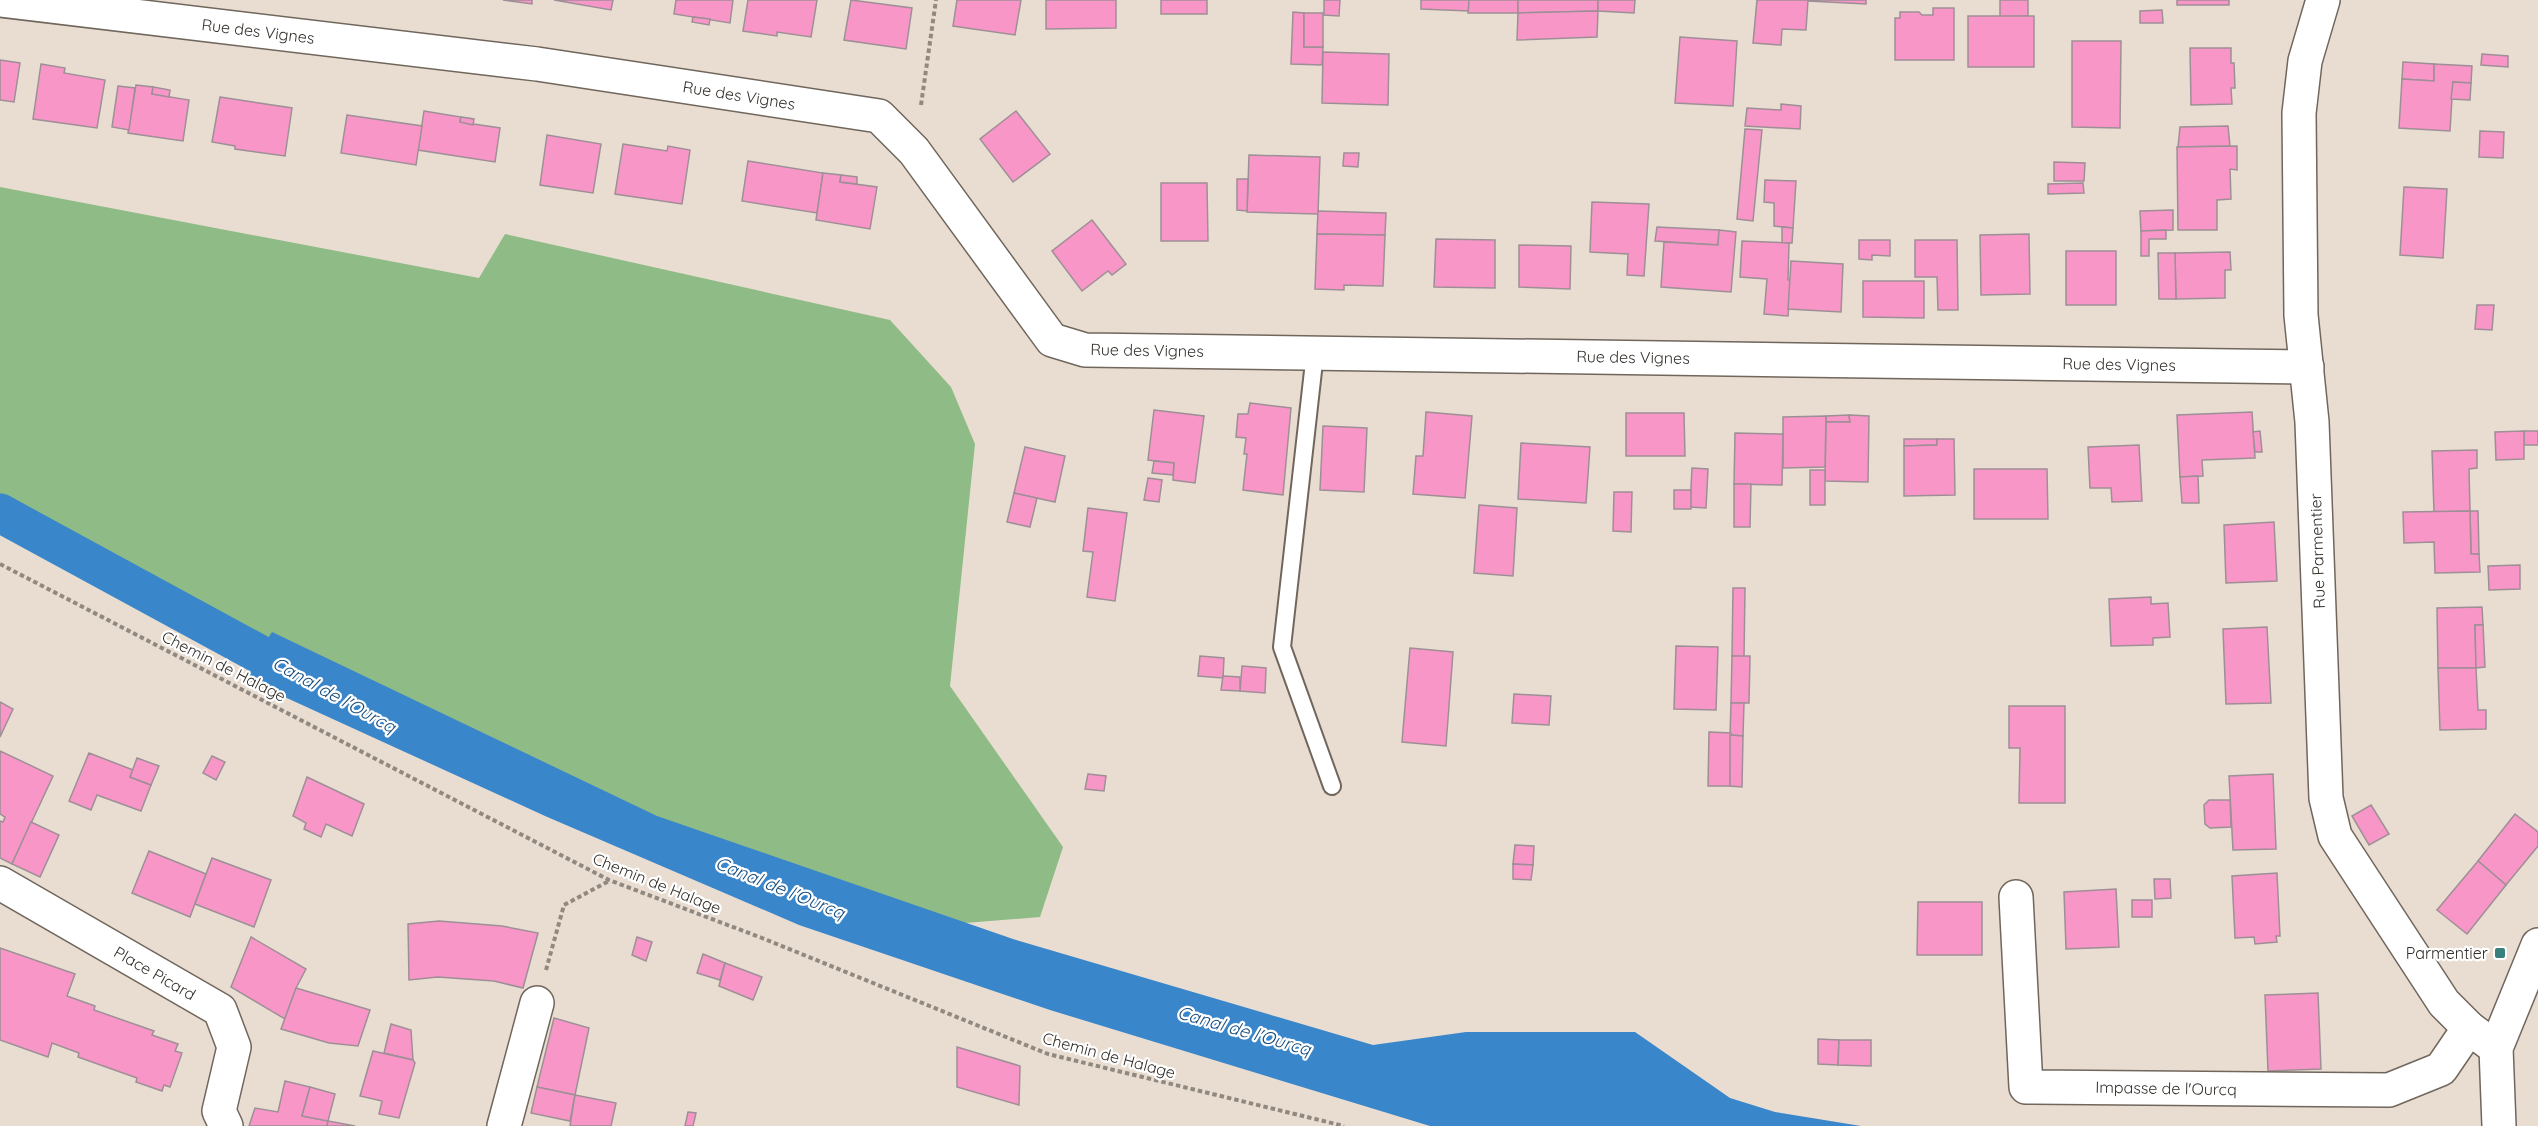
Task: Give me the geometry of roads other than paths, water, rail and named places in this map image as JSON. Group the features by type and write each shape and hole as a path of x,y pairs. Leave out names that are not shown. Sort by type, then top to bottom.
{"street":[{"name":"Rue des Vignes","path":"0,0 537,64 879,116 914,151 1052,340 1085,350 2307,367"},
{"name":"Rue Parmentier","path":"2323,0 2306,61 2299,113 2301,315 2313,422 2325,798 2335,836 2444,1002 2469,1028 2496,1048"},
{"name":"Place Picard","path":"0,883 220,1010 234,1047 223,1118"},
{"name":"Impasse de l'Ourcq","path":"2016,897 2026,1087 2389,1090 2441,1069 2469,1028"},
{"path":"2497,1110 2496,1048 2538,945"},
{"path":"504,1126 537,1002"}],"lane":[{"path":"1315,353 1282,647 1332,786"}],"water":[{"path":"272,632 657,816 1013,939 1373,1045 1466,1032 1635,1032 1730,1098 1775,1112 1861,1126 1430,1126 1050,1010 799,925 545,816 243,678"}],"waterway":[{"name":"Canal de l'Ourcq","path":"0,513 303,678"}],"place":[{"name":"Parmentier","path":"2500,953"}]}
